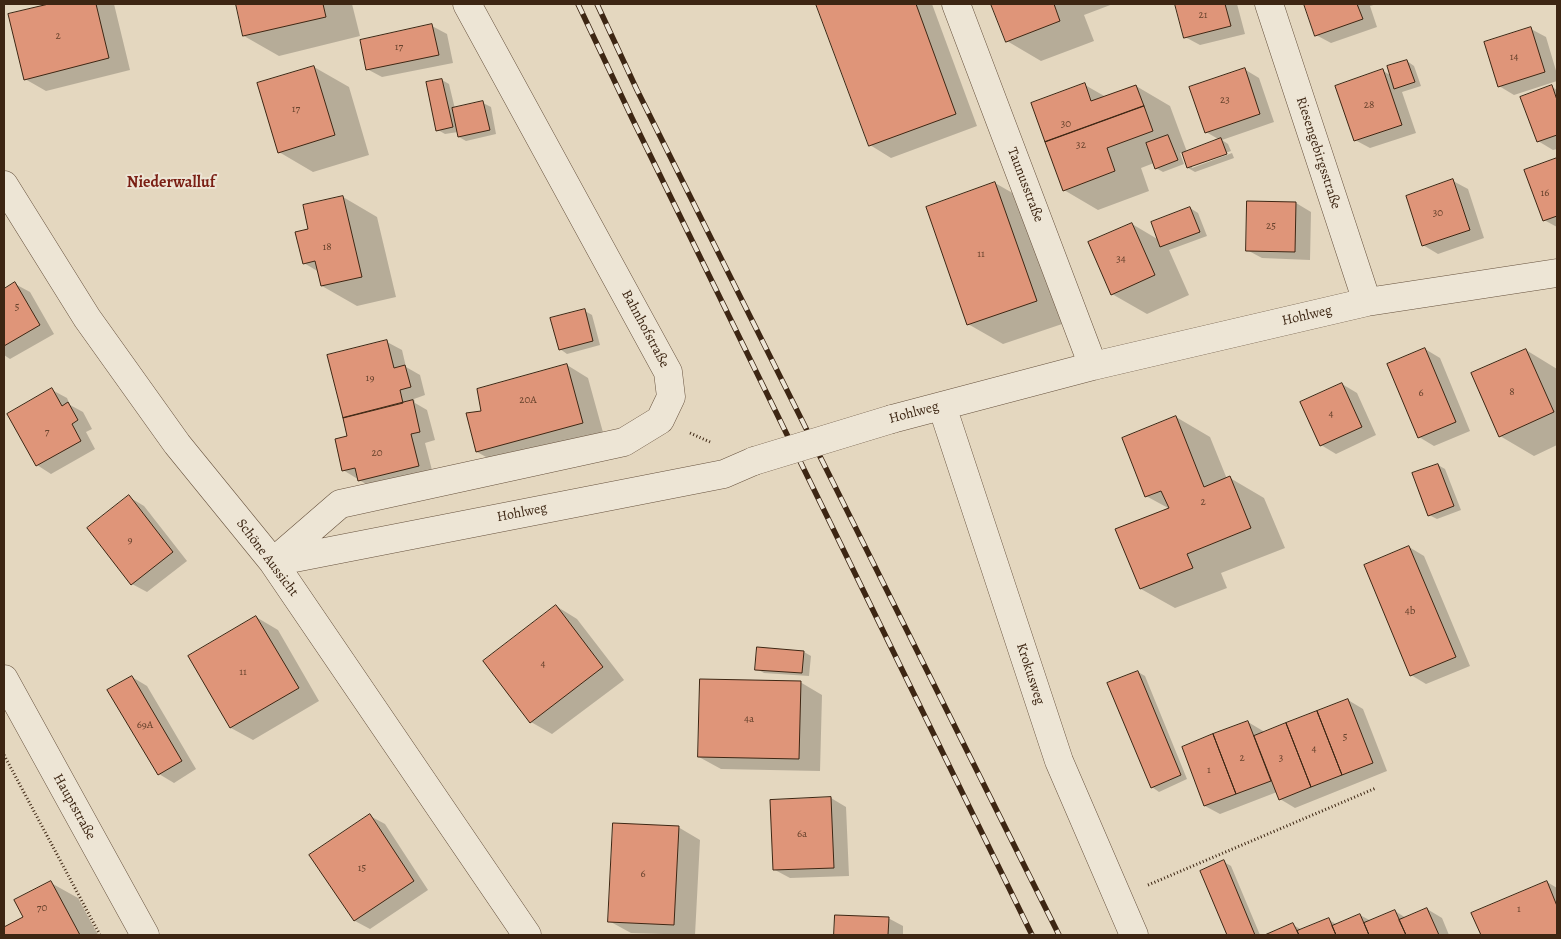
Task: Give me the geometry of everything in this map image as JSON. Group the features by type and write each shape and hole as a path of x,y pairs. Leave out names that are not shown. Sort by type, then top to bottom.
{"street":[{"name":"Bahnhofstraße","path":"273,562 340,504 624,442 660,420 671,397 668,372 467,4"},
{"name":"Taunusstraße","path":"956,4 1093,366"},
{"name":"Riesengebirgsstraße","path":"1269,4 1367,302"},
{"name":"Schöne Aussicht","path":"4,185 88,318 177,444 273,562 527,935"},
{"name":"Hohlweg","path":"273,562 724,474 754,461 892,419 1093,366 1367,302 1557,272"},
{"name":"Krokusweg","path":"942,406 1059,761 1134,935"},
{"name":"Hauptstraße","path":"4,679 144,935"}],"path":[{"path":"4,755 100,935"},
{"path":"1118,898 1376,788"}],"building":[{"path":"49,4 96,4 109,58 24,80 8,14"},
{"path":"236,4 323,4 326,17 243,36"},
{"path":"816,4 916,4 956,114 869,146"},
{"path":"991,4 1054,4 1060,21 1006,42"},
{"path":"1175,4 1225,4 1231,26 1184,38"},
{"path":"1304,4 1357,4 1363,19 1315,36"},
{"path":"432,24 439,55 366,70 360,40"},
{"path":"1531,27 1545,72 1498,87 1484,42"},
{"path":"1407,60 1415,82 1394,89 1387,66"},
{"path":"314,66 335,135 278,153 257,83"},
{"path":"1245,68 1260,114 1205,133 1189,87"},
{"path":"1383,69 1402,125 1354,141 1335,86"},
{"path":"442,79 453,127 436,131 426,82"},
{"path":"1085,83 1091,101 1136,85 1144,106 1045,142 1031,103"},
{"path":"1552,85 1557,100 1557,135 1537,142 1520,97"},
{"path":"483,101 490,130 458,137 452,108"},
{"path":"1144,106 1153,131 1107,148 1115,171 1063,191 1045,142"},
{"path":"1168,135 1178,160 1155,169 1146,143"},
{"path":"1221,138 1227,154 1187,168 1182,153"},
{"path":"1557,158 1557,216 1543,221 1524,170"},
{"path":"1453,179 1470,230 1422,246 1406,196"},
{"path":"995,182 1037,301 967,325 926,207"},
{"path":"343,196 362,277 321,286 315,261 303,264 295,232 308,229 303,205"},
{"path":"1247,201 1296,202 1295,252 1246,251"},
{"path":"1190,207 1200,232 1160,247 1151,222"},
{"path":"1132,223 1155,275 1111,295 1088,242"},
{"path":"15,282 40,325 4,346 4,289"},
{"path":"585,309 593,341 559,350 550,318"},
{"path":"387,340 394,368 405,365 411,387 400,390 403,403 343,418 327,355"},
{"path":"1425,348 1456,422 1418,438 1387,364"},
{"path":"1526,349 1554,412 1499,437 1471,373"},
{"path":"567,364 583,423 476,452 466,413 481,411 477,389"},
{"path":"1342,383 1362,427 1320,446 1300,402"},
{"path":"52,388 62,406 68,402 78,420 72,424 81,441 36,466 7,414"},
{"path":"413,400 420,432 411,434 419,466 358,481 355,468 342,471 335,439 347,436 343,418"},
{"path":"1176,416 1204,487 1230,476 1251,528 1187,554 1193,568 1140,589 1115,529 1169,508 1161,491 1145,497 1122,438"},
{"path":"1438,464 1454,506 1428,516 1412,473"},
{"path":"129,495 173,552 131,585 87,528"},
{"path":"1409,546 1456,657 1410,676 1364,565"},
{"path":"556,605 603,667 530,723 483,661"},
{"path":"256,616 299,688 230,728 188,656"},
{"path":"757,647 804,651 802,673 755,670"},
{"path":"1138,671 1181,775 1151,788 1107,683"},
{"path":"132,676 182,761 158,775 107,690"},
{"path":"700,679 801,681 799,759 698,757"},
{"path":"1348,699 1373,763 1342,775 1317,711"},
{"path":"1317,711 1342,775 1311,787 1286,723"},
{"path":"1248,721 1271,781 1236,794 1213,734"},
{"path":"1286,723 1311,787 1279,800 1254,736"},
{"path":"1213,734 1236,794 1204,806 1182,747"},
{"path":"831,797 834,868 773,870 770,800"},
{"path":"370,814 414,881 354,921 309,855"},
{"path":"613,823 679,826 674,925 608,922"},
{"path":"1224,860 1255,935 1227,935 1200,871"},
{"path":"51,881 80,935 4,935 4,927 23,917 14,900"},
{"path":"1547,881 1557,906 1557,935 1481,935 1471,913"},
{"path":"1427,908 1439,935 1406,935 1399,920"},
{"path":"1395,910 1406,935 1369,935 1364,923"},
{"path":"1360,914 1369,935 1336,935 1332,926"},
{"path":"835,915 889,917 888,935 834,935"},
{"path":"1329,918 1336,935 1299,935 1297,931"},
{"path":"1293,923 1299,935 1265,935"}],"railway":[{"path":"578,4 1032,935"},
{"path":"597,4 637,90 1059,935"}],"district":[{"name":"Niederwalluf","path":"171,183"}]}
